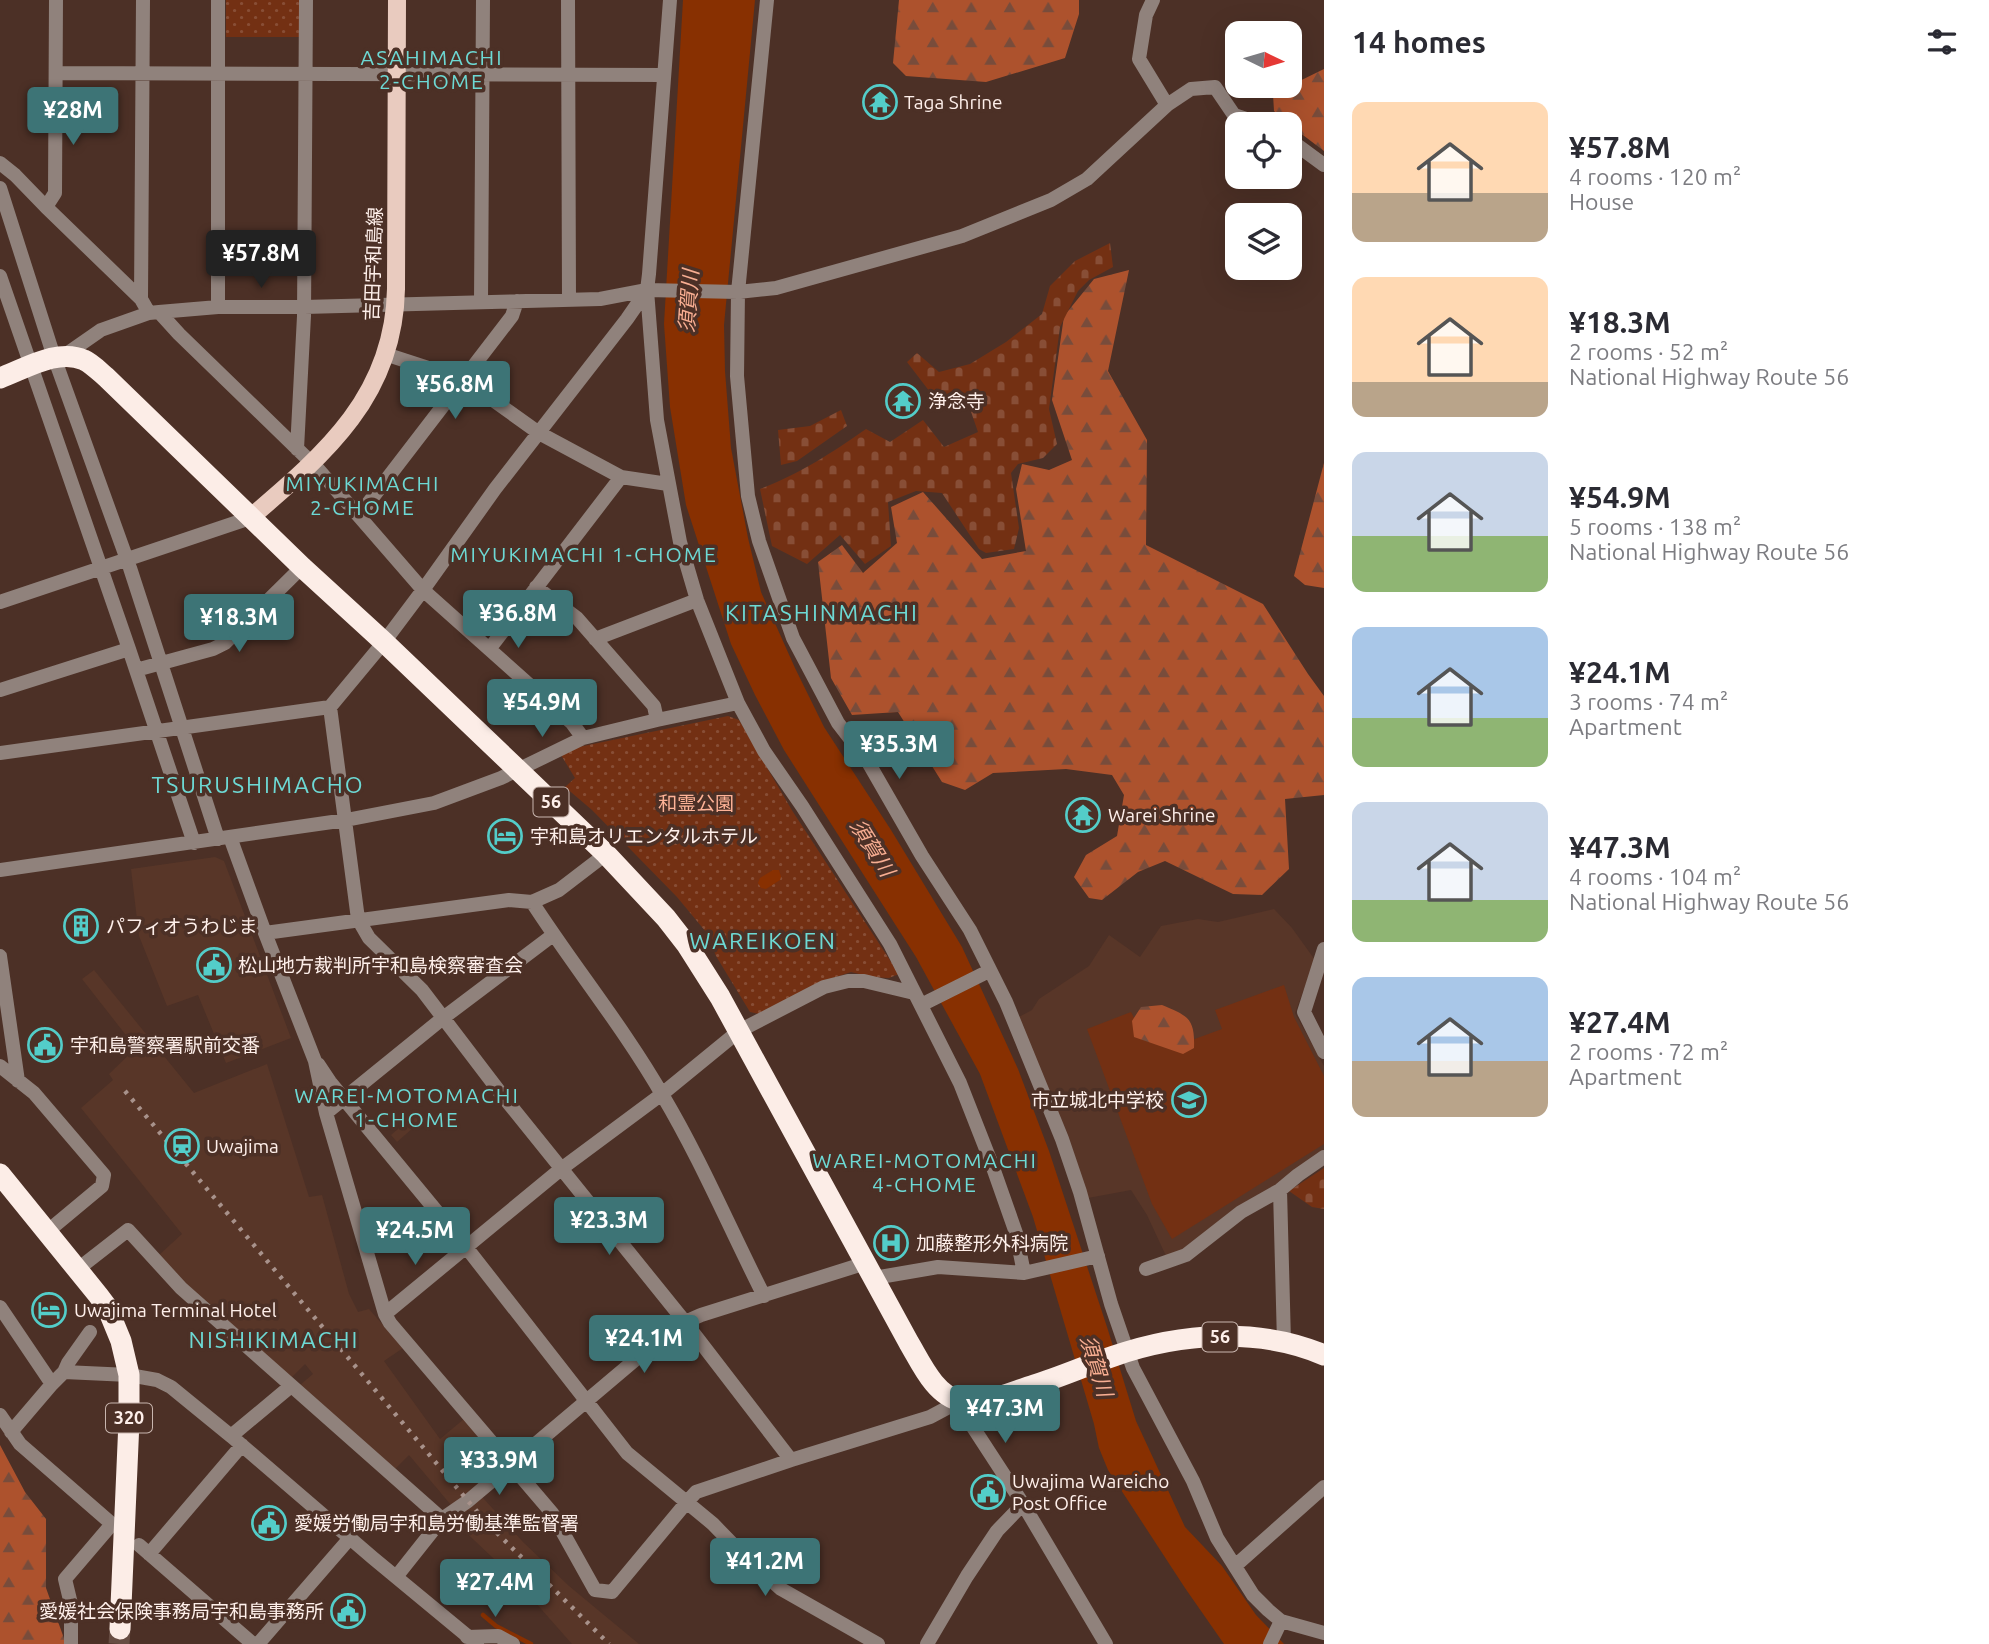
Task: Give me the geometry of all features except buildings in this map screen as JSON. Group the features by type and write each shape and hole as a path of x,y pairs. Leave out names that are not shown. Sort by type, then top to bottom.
{"highway":[{"path":"0,378 59,356"},
{"name":"56","path":"59,356 85,360 106,377 250,518 606,854 666,918 687,945 739,1031 925,1371 939,1389 960,1401 979,1401 1122,1354 1167,1342 1208,1337 1242,1337 1284,1342 1324,1355"},
{"name":"320","path":"0,1174 98,1295 121,1341 129,1375 129,1421 120,1629"}],"main road":[{"name":"吉田宇和島線","path":"250,518 313,464 366,399 394,324 397,0"}],"street":[{"path":"46,207 55,193 56,0"},
{"path":"141,299 143,0"},
{"path":"218,0 218,307"},
{"path":"297,449 304,307 306,0"},
{"path":"481,302 483,0"},
{"path":"568,0 569,299"},
{"path":"670,0 649,274 652,290 657,420 680,542 697,600 738,704 764,751 803,806 878,924 922,1000 960,1083 991,1161 1030,1272"},
{"path":"767,0 733,292 737,376 748,496 759,541 793,638 807,667 838,723 868,762 922,856 970,930 984,973 1011,1013 1062,1139 1111,1304 1122,1354 1133,1368 1194,1481 1217,1538 1253,1595 1280,1625 1324,1633"},
{"path":"764,31 776,0"},
{"path":"1153,0 1146,15 1139,59 1167,106"},
{"path":"56,73 664,75"},
{"path":"59,356 101,330 154,313 218,307 304,307 615,297 652,290 733,292 787,285 962,236 1051,200 1087,179 1167,106 1191,89 1215,86 1232,112"},
{"path":"1302,149 1324,165"},
{"path":"0,163 313,464 423,590 572,723 583,738"},
{"path":"0,188 183,728 224,838 315,1061 326,1113 385,1314 390,1323 552,1513 595,1591 612,1592 696,1493 791,1460 923,1420 960,1401 967,1418 1023,1504 1106,1644"},
{"path":"0,276 194,843"},
{"path":"0,753 330,707 384,642 495,489 652,290"},
{"path":"358,514 466,380 512,316 517,301"},
{"path":"384,354 466,380 539,433 621,477 668,484"},
{"path":"489,648 621,477"},
{"path":"0,603 250,518"},
{"path":"136,670 213,649 225,643 302,567"},
{"path":"536,587 577,618 653,706 657,720"},
{"path":"595,639 697,600"},
{"path":"0,690 129,649"},
{"path":"0,870 346,820 434,803 517,771 583,738 738,704"},
{"path":"330,707 358,919 369,938 422,990 791,1460"},
{"path":"265,933 509,900 532,902 559,890 606,854"},
{"path":"532,902 662,1094 698,1159 764,1296"},
{"path":"326,1113 443,1018 553,934"},
{"path":"1324,949 1304,1012 1324,1052"},
{"path":"0,956 18,1081"},
{"path":"385,1314 561,1170 662,1094 739,1031 824,988 848,981 864,981 922,1000 984,973"},
{"path":"315,1061 466,1247 626,1453 713,1524 746,1558 782,1589 878,1644"},
{"path":"0,1066 42,1101 104,1175 102,1186 48,1231"},
{"path":"1146,1269 1186,1255 1241,1212 1280,1190 1324,1157"},
{"path":"1280,1190 1284,1342"},
{"path":"78,1269 128,1230 181,1287 442,1520"},
{"path":"396,1577 442,1520 674,1327 701,1315 764,1296 870,1270 938,1268 1030,1272 1095,1256"},
{"path":"0,1307 52,1384"},
{"path":"10,1432 64,1372 90,1332"},
{"path":"64,1372 129,1375 157,1380 171,1387 472,1640 498,1636 513,1644"},
{"path":"291,1386 237,1440 144,1550 256,1644 350,1538"},
{"path":"0,1415 20,1444 112,1524 65,1579 71,1604 71,1644"},
{"path":"1235,1566 1322,1493"},
{"path":"927,1644 997,1531 1023,1504"},
{"path":"1270,1644 1280,1625"}],"shaded area":[{"path":"215,857 224,861 291,1038 226,1063 198,995 167,1006 139,936 131,869"},
{"name":"市立城北中学校","path":"1274,909 1292,928 1315,960 1295,1013 1324,1066 1324,1153 1183,1251 1167,1258 1147,1215 1131,1190 1088,1198 1068,1135 1017,1018 1032,1010 1039,999 1089,966 1109,935 1140,957 1161,926 1198,919 1218,922"},
{"path":"94,970 194,1093 267,1064 309,1197 322,1195 349,1294 358,1312 369,1309 403,1348 384,1361 440,1439 464,1419 502,1466 474,1488 523,1542 569,1586 639,1644 572,1644 512,1576 457,1524 461,1517 409,1455 395,1469 300,1385 313,1374 305,1364 291,1378 200,1299 159,1255 182,1234 81,1108 113,1080 109,1074 136,1048 82,979"},
{"path":"416,1113 422,1120 397,1142 391,1135"}],"green space":[{"path":"226,0 299,0 299,37 226,37"},
{"path":"899,0 1079,0 1079,14 1065,58 986,82 906,76 893,63"},
{"path":"1324,69 1324,151 1302,134 1302,112 1274,111 1273,98 1302,98 1302,80"},
{"path":"1110,243 1113,267 1089,280 1078,291 1060,327 1049,409 1057,444 1043,458 1018,464 1011,473 1019,528 1014,549 986,553 979,549 942,493 916,491 888,502 891,546 865,564 840,535 807,564 772,546 760,489 815,462 866,429 890,442 923,420 944,447 978,432 968,403 957,408 941,390 933,396 907,362 917,353 939,372 970,364 1006,342 1042,314 1050,286 1075,261"},
{"path":"1129,270 1108,371 1147,440 1146,545 1263,604 1324,696 1324,795 1285,799 1289,869 1262,895 1233,894 1165,861 1138,872 1102,900 1089,898 1074,877 1086,855 1117,836 1124,795 1112,775 1066,769 993,773 965,790 942,782 898,712 852,715 831,678 818,562 842,545 863,573 897,543 891,507 923,492 982,559 1026,551 1016,489 1022,464 1049,470 1072,460 1052,400 1064,316 1094,279"},
{"path":"841,410 847,426 797,461 781,465 778,430 810,426"},
{"path":"1324,463 1324,588 1305,585 1294,576"},
{"name":"和霊公園","path":"728,716 739,720 793,812 899,974 889,978 851,972 821,982 759,1014 750,1012 716,956 706,932 677,897 592,810 565,787 575,778 561,755 574,748"},
{"path":"1284,985 1294,1017 1324,1076 1324,1144 1172,1239 1152,1204 1087,1029 1131,1012 1146,1041 1181,1044 1222,1029 1215,1010"},
{"path":"1162,1005 1188,1019 1193,1030 1194,1048 1183,1054 1134,1037 1132,1021 1141,1007"},
{"path":"1324,1168 1324,1209 1312,1207 1289,1191"},
{"path":"0,1445 25,1492 46,1519 46,1588 66,1644 0,1644"}],"water":[{"name":"須賀川","path":"683,0 755,0 724,325 731,448 761,592 824,727 962,947 1018,1069 1049,1151 1136,1421 1185,1527 1222,1566 1256,1615 1284,1644 1224,1644 1108,1470 1099,1448 1033,1217 980,1074 916,957 784,750 731,644 686,505 670,407 664,324"},
{"path":"773,870 779,870 780,880 766,889 761,888 758,883 760,878"}],"waterway":[{"path":"483,1615 496,1626 531,1644"}],"tunnel":[{"path":"119,1644 120,1629"}],"railway":[{"path":"125,1091 488,1524 609,1644"}],"place":[{"name":"Taga Shrine","path":"880,102"},
{"name":"浄念寺","path":"903,401"},
{"name":"Warei Shrine","path":"1083,815"},
{"name":"宇和島オリエンタルホテル","path":"505,836"},
{"name":"パフィオうわじま","path":"81,926"},
{"name":"松山地方裁判所宇和島検察審査会","path":"214,965"},
{"name":"宇和島警察署駅前交番","path":"45,1045"},
{"name":"市立城北中学校","path":"1189,1100"},
{"name":"Uwajima","path":"182,1146"},
{"name":"加藤整形外科病院","path":"891,1243"},
{"name":"Uwajima Terminal Hotel","path":"49,1310"},
{"name":"Uwajima Wareicho Post Office","path":"988,1492"},
{"name":"愛媛労働局宇和島労働基準監督署","path":"269,1523"},
{"name":"愛媛社会保険事務局宇和島事務所","path":"348,1611"}],"district":[{"name":"ASAHIMACHI 2-CHOME","path":"432,70"},
{"name":"MIYUKIMACHI 2-CHOME","path":"363,496"},
{"name":"MIYUKIMACHI 1-CHOME","path":"584,555"},
{"name":"KITASHINMACHI","path":"822,613"},
{"name":"TSURUSHIMACHO","path":"258,785"},
{"name":"WAREIKOEN","path":"763,941"},
{"name":"WAREI-MOTOMACHI 1-CHOME","path":"407,1108"},
{"name":"WAREI-MOTOMACHI 4-CHOME","path":"925,1173"},
{"name":"NISHIKIMACHI","path":"274,1340"}]}
